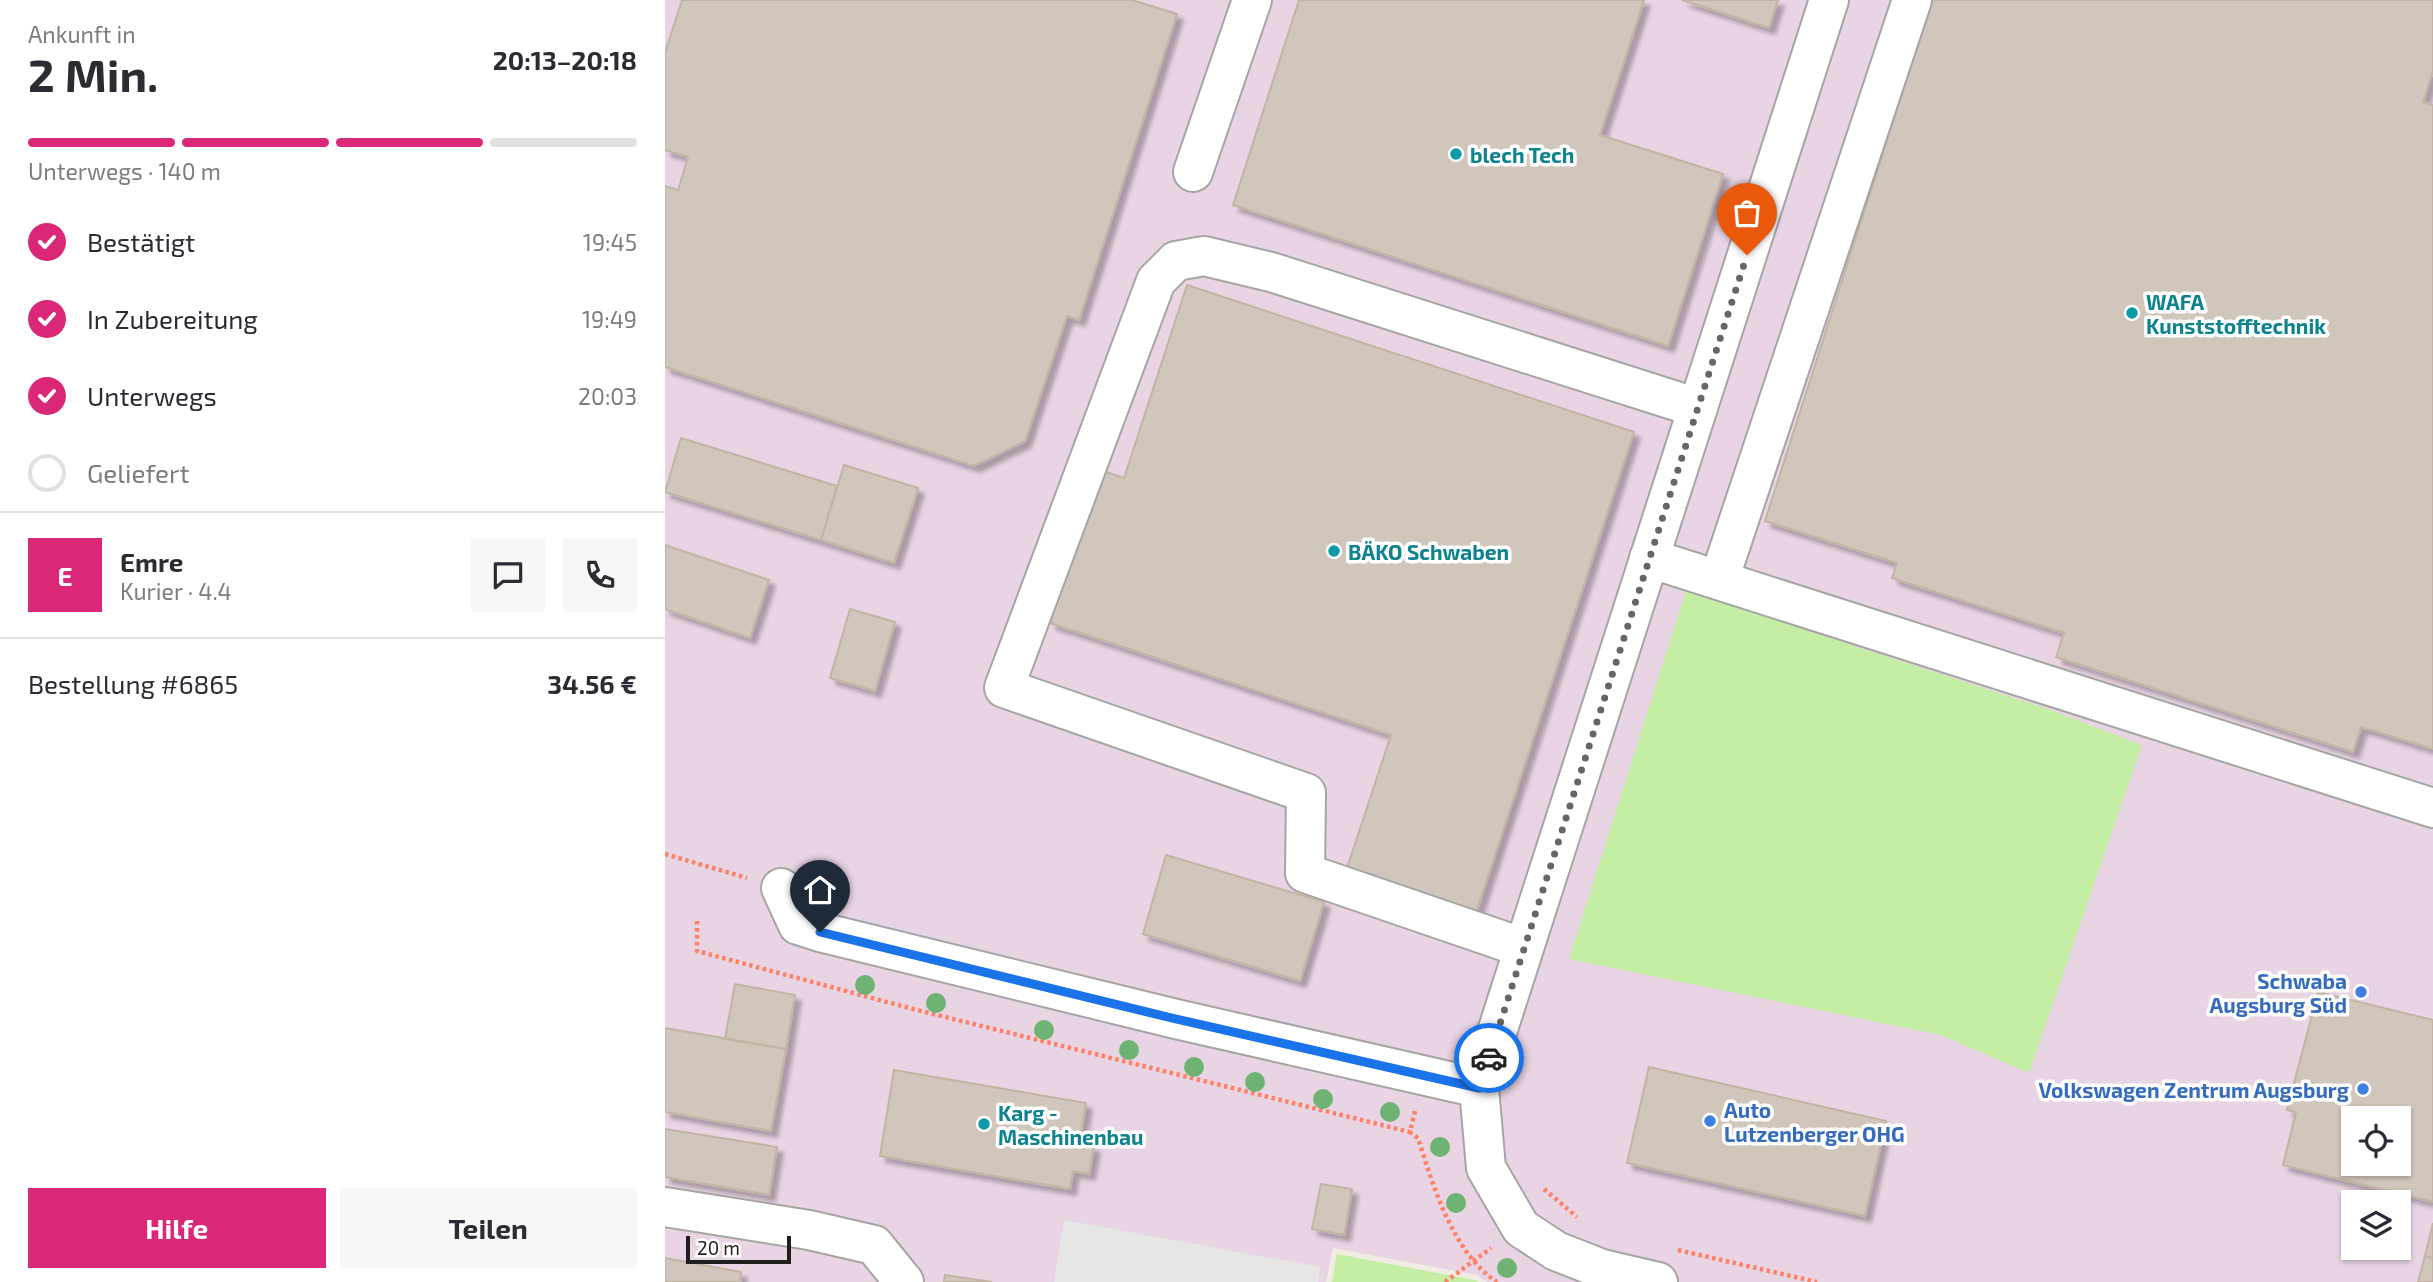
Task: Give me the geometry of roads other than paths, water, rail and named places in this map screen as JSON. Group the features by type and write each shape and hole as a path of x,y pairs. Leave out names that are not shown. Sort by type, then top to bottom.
{"street":[{"path":"1193,172 1252,0"},
{"path":"1664,1265 1602,1269 1556,1251 1521,1228 1486,1168 1479,1088 1829,0"},
{"path":"1719,580 1912,0"},
{"path":"1524,948 1305,873 1306,793 1004,688 1156,281 1176,261 1204,256 1271,272 1698,408"},
{"path":"1649,558 2433,808"},
{"path":"781,888 798,925 820,932 1176,1019 1479,1088"},
{"path":"665,1207 810,1230 874,1245 904,1282"}],"place":[{"name":"blech Tech","path":"1456,154"},
{"name":"WAFA Kunststofftechnik","path":"2132,313"},
{"name":"BÄKO Schwaben","path":"1334,551"},
{"name":"Schwaba Augsburg Süd","path":"2361,992"},
{"name":"Volkswagen Zentrum Augsburg","path":"2363,1089"},
{"name":"Auto Lutzenberger OHG","path":"1710,1121"},
{"name":"Karg - Maschinenbau","path":"984,1124"}]}
